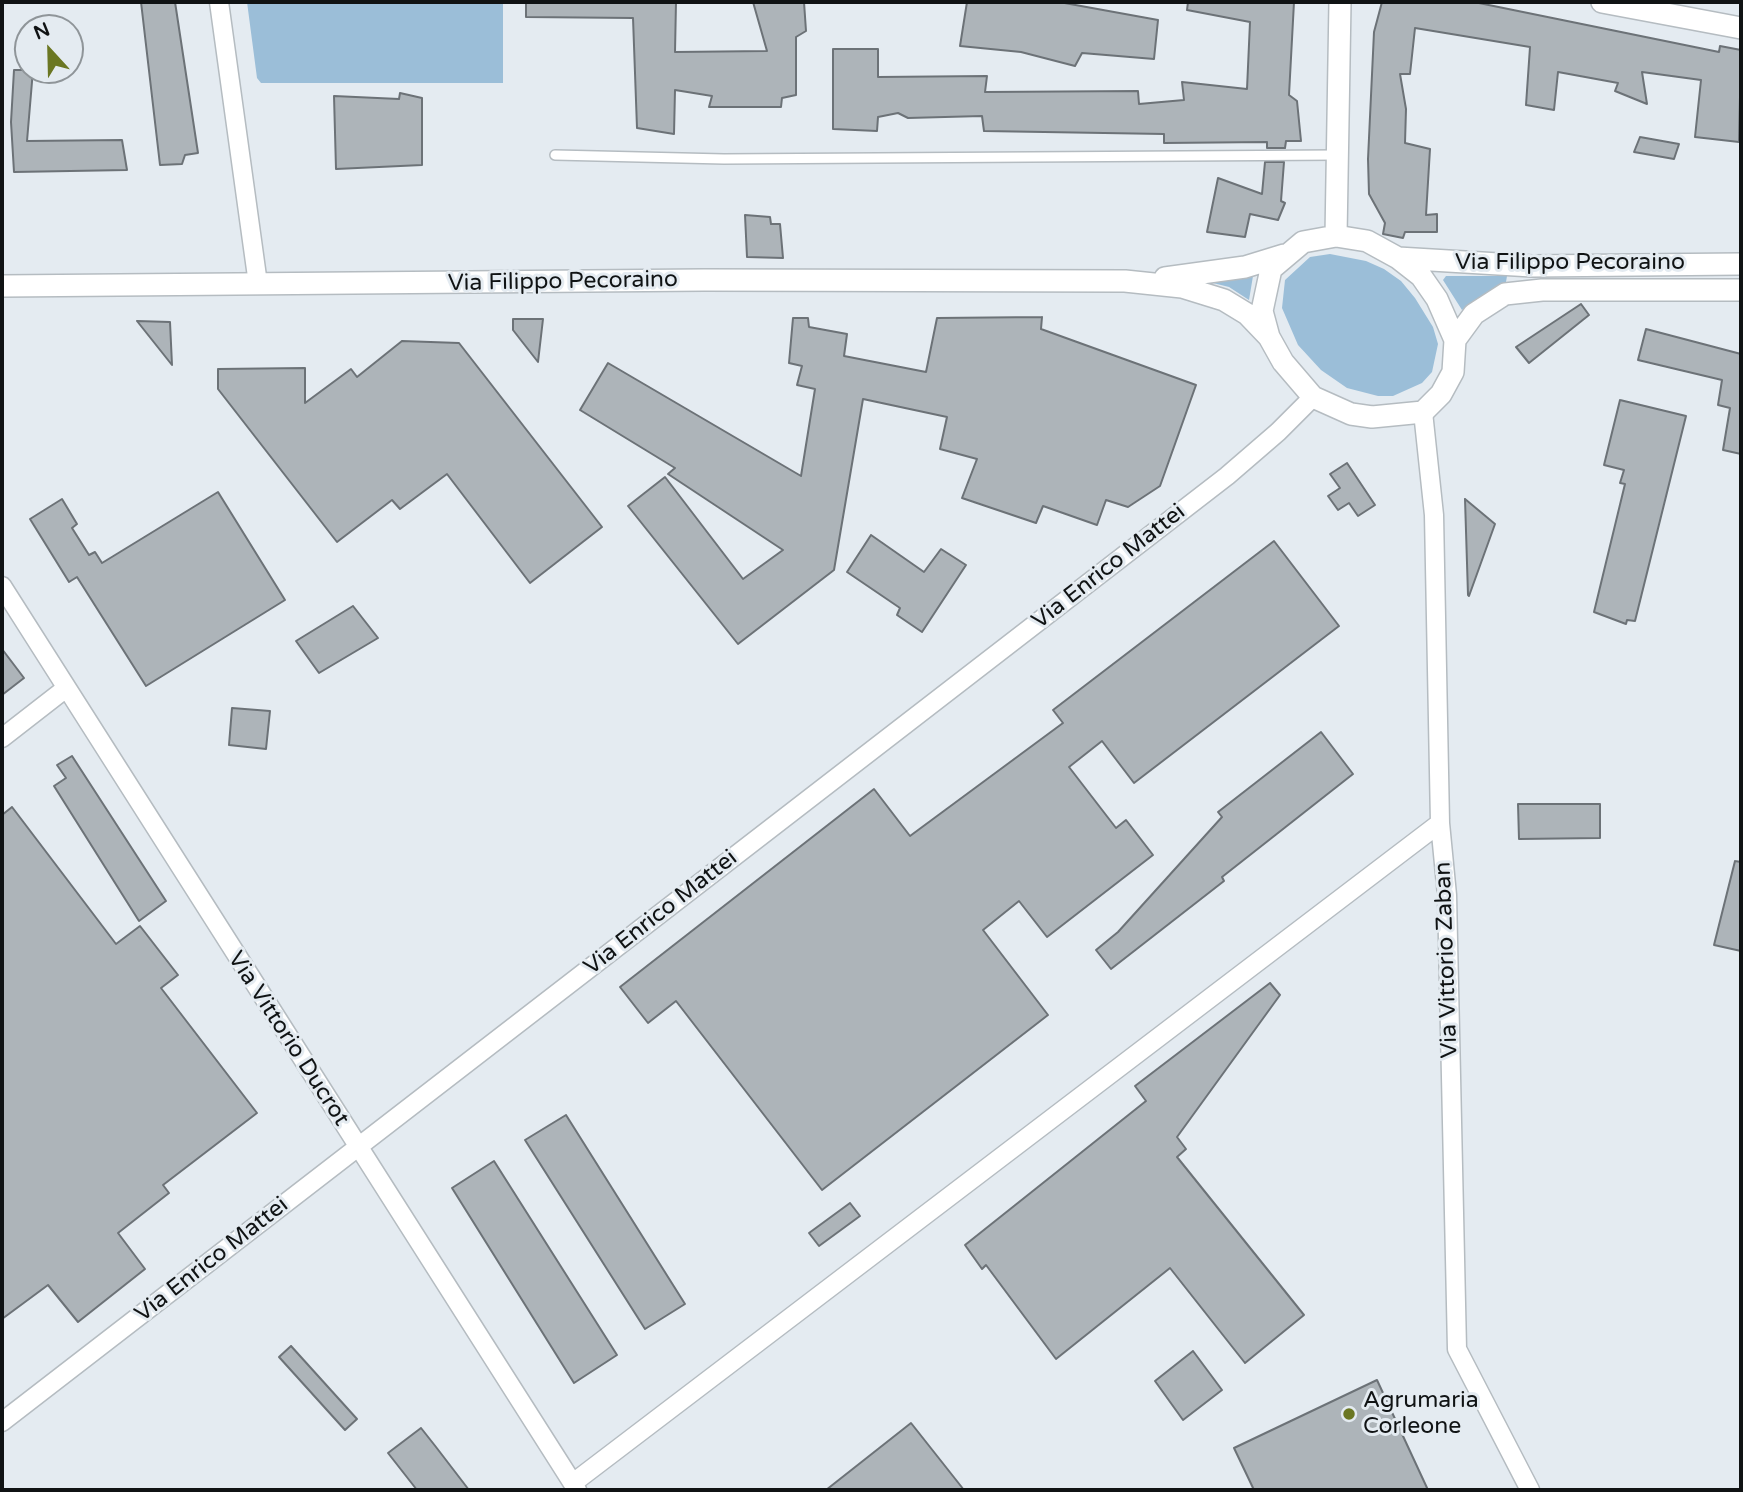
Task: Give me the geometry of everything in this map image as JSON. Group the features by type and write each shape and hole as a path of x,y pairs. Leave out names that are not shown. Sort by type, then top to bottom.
{"street":[{"path":"219,2 258,285"},
{"path":"1336,236 1340,2"},
{"path":"1602,2 1741,28"},
{"path":"1336,236 1367,241 1398,258 1421,276 1437,299 1455,340 1453,372 1441,394 1423,412 1372,417 1351,414 1313,397 1283,362 1269,337 1262,311 1265,285 1271,269 1289,253 1315,238 1336,236"},
{"name":"Via Filippo Pecoraino","path":"1125,281 1220,271 1289,253"},
{"name":"Via Filippo Pecoraino","path":"1398,258 1532,266 1741,264"},
{"name":"Via Filippo Pecoraino","path":"2,286 704,280 1125,281 1182,287 1224,300 1247,314 1269,337"},
{"name":"Via Filippo Pecoraino","path":"1455,340 1474,314 1505,293 1542,290 1741,290"},
{"name":"Via Enrico Mattei","path":"2,1422 1227,476 1313,397"},
{"name":"Via Vittorio Zaban","path":"1423,412 1434,515 1440,822 1447,895 1457,1349 1530,1490"},
{"name":"Via Vittorio Ducrot","path":"2,586 65,689 575,1487"},
{"path":"2,738 65,689"},
{"path":"575,1487 1440,822"}],"lane":[{"path":"555,155 724,159 1339,155"}],"shaded area":[{"path":"247,2 503,2 503,83 261,83 257,78"},
{"path":"1330,254 1366,261 1384,269 1401,281 1415,298 1433,327 1438,344 1432,372 1422,383 1393,396 1378,396 1347,388 1321,370 1298,345 1282,308 1285,280 1310,257"},
{"path":"1253,276 1249,300 1229,287 1197,279"},
{"path":"1446,276 1507,276 1506,282 1462,310 1443,280"}],"building":[{"path":"141,2 175,2 198,153 185,155 182,164 160,165"},
{"path":"526,2 676,2 675,52 767,51 753,2 804,2 806,31 796,37 796,95 782,98 781,107 709,107 712,96 675,90 674,134 637,128 633,18 526,17"},
{"path":"967,2 1059,2 1158,20 1154,59 1082,53 1075,66 1021,52 960,46"},
{"path":"1188,2 1294,2 1289,95 1297,101 1301,141 1286,141 1285,148 1267,148 1267,142 1164,143 1164,134 984,131 982,116 908,118 898,113 878,117 877,131 833,129 833,49 878,49 878,77 987,76 985,92 1138,91 1139,104 1184,100 1182,82 1247,89 1250,22 1187,10"},
{"path":"1382,2 1474,2 1719,52 1720,46 1741,50 1739,142 1695,137 1701,80 1642,72 1647,104 1615,91 1618,83 1558,72 1554,110 1526,105 1530,47 1415,28 1410,74 1400,74 1406,109 1405,143 1430,149 1426,215 1437,214 1437,232 1405,232 1403,238 1383,234 1385,223 1369,194 1368,159 1374,32"},
{"path":"14,70 14,84 32,84 27,141 122,140 127,170 14,172 11,122"},
{"path":"400,93 422,98 422,165 336,169 334,96 399,99"},
{"path":"1640,137 1679,144 1674,159 1634,152"},
{"path":"1265,162 1284,162 1281,201 1285,203 1278,220 1250,214 1245,237 1207,232 1218,178 1262,194"},
{"path":"745,215 770,217 771,224 780,224 783,258 747,257"},
{"path":"1581,304 1589,315 1529,363 1516,347"},
{"path":"1042,317 1041,329 1196,385 1160,486 1128,507 1106,500 1097,525 1043,506 1036,523 962,498 977,459 940,449 947,417 863,399 834,570 738,644 628,506 665,477 743,579 783,550 668,474 675,468 580,410 608,363 801,476 815,389 797,385 802,366 789,363 793,318 808,318 809,327 847,334 844,356 926,372 937,318"},
{"path":"513,319 543,319 538,362 513,330"},
{"path":"137,321 170,322 172,365"},
{"path":"1646,329 1741,354 1741,454 1723,450 1730,408 1718,405 1722,380 1638,360"},
{"path":"402,341 459,343 602,527 530,583 447,474 400,509 392,500 337,542 218,389 218,369 305,368 305,403 351,369 357,377"},
{"path":"1620,400 1686,416 1635,621 1627,620 1626,624 1594,612 1625,484 1620,483 1624,470 1604,465"},
{"path":"1347,463 1375,505 1358,516 1349,503 1338,510 1328,496 1340,488 1330,474"},
{"path":"218,492 285,600 146,686 77,577 69,582 30,519 62,499 77,524 72,528 89,555 95,552 102,563"},
{"path":"1465,499 1495,524 1469,596 1468,595"},
{"path":"871,535 924,572 941,549 966,565 922,632 897,615 900,608 847,572"},
{"path":"1274,541 1339,626 1134,783 1102,741 1069,767 1116,828 1126,820 1153,855 1047,937 1019,901 983,930 1048,1015 822,1190 676,1001 648,1023 620,987 874,789 910,836 1063,723 1053,710"},
{"path":"353,606 378,638 319,673 296,641"},
{"path":"2,649 24,678 2,695"},
{"path":"232,708 270,711 266,749 229,745"},
{"path":"1321,732 1353,774 1222,877 1224,881 1111,969 1096,950 1118,932 1222,817 1218,812"},
{"path":"72,756 166,901 139,921 54,786 66,778 57,765"},
{"path":"1518,804 1600,804 1600,838 1519,839"},
{"path":"12,807 116,944 140,926 178,975 161,988 257,1113 163,1185 169,1193 118,1233 145,1269 78,1322 48,1285 2,1319 2,815"},
{"path":"1735,861 1741,862 1741,951 1714,945"},
{"path":"1270,983 1280,995 1177,1137 1186,1149 1177,1157 1304,1315 1245,1363 1170,1268 1056,1359 986,1265 982,1269 965,1245 1146,1101 1135,1086"},
{"path":"566,1115 685,1304 645,1329 525,1140"},
{"path":"494,1161 617,1355 574,1383 452,1188"},
{"path":"850,1203 860,1216 819,1246 809,1233"},
{"path":"291,1346 357,1419 345,1430 279,1357"},
{"path":"1193,1351 1222,1390 1183,1420 1155,1381"},
{"name":"Agrumaria Corleone","path":"1377,1380 1428,1490 1254,1490 1234,1448"},
{"path":"911,1423 964,1490 826,1490"},
{"path":"421,1428 469,1490 417,1490 388,1453"}],"place":[{"name":"Agrumaria Corleone","path":"1349,1414"}]}
